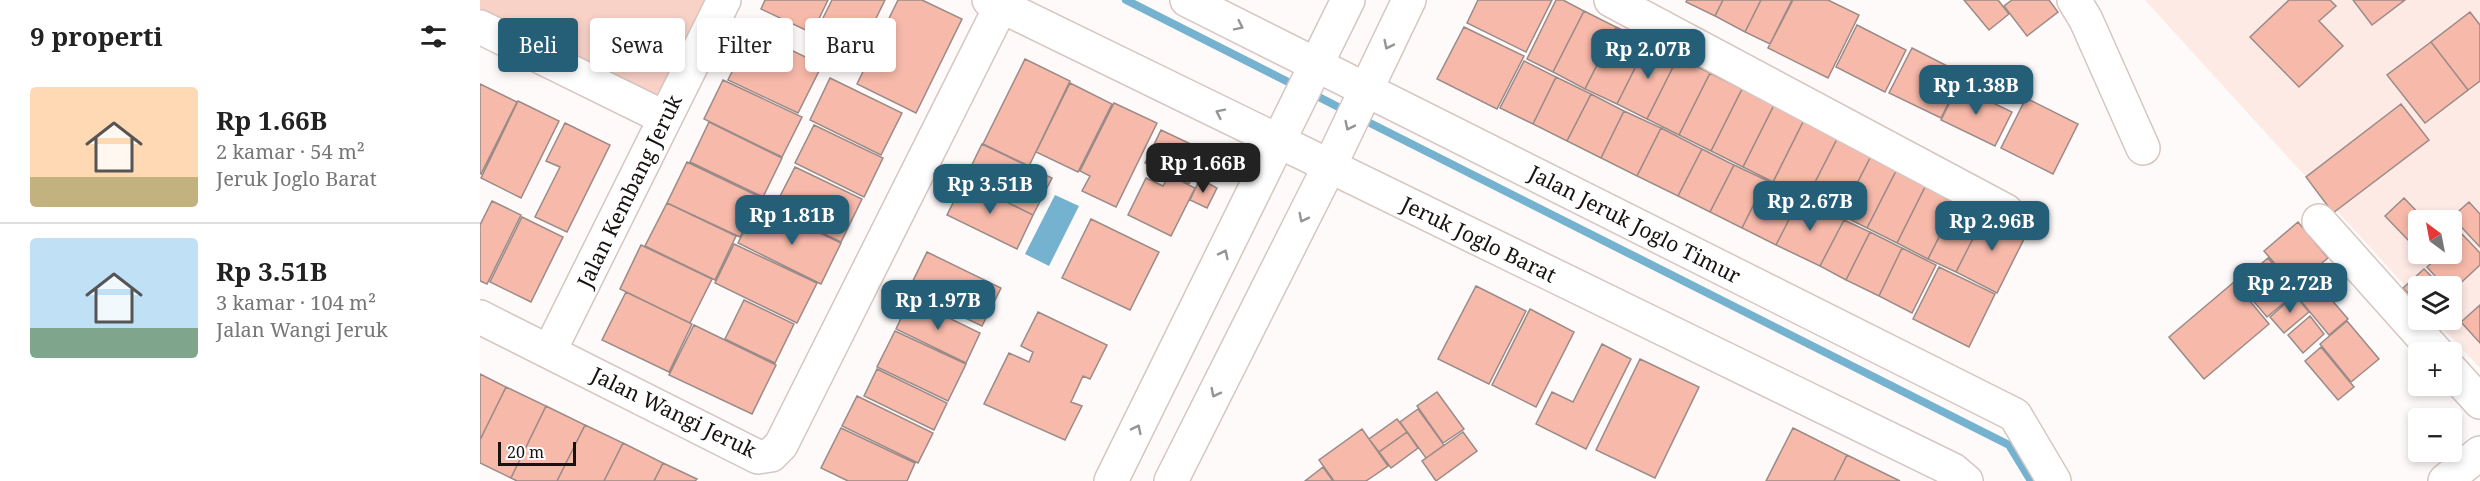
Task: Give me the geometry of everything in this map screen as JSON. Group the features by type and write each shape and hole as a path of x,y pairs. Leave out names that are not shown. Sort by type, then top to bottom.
{"street":[{"name":"Jalan Kembang Jeruk","path":"550,350 724,0"},
{"name":"Jalan Jeruk Joglo Timur","path":"1187,0 2015,415 2054,481"},
{"path":"1111,481 1348,0"},
{"path":"1171,481 1330,165 1409,0"},
{"path":"1611,0 2006,211"},
{"path":"2074,0 2086,20 2143,148"},
{"name":"Jeruk Joglo Barat","path":"995,3 1953,470 1966,481"},
{"name":"Jalan Wangi Jeruk","path":"480,317 550,350 758,457 771,455 781,445 995,3"},
{"path":"480,27 664,118"},
{"path":"2319,221 2427,342"},
{"path":"2462,382 2480,402"},
{"path":"2445,481 2480,453"}],"shaded area":[{"path":"480,0 718,0 709,18 697,18 697,42 685,66 685,18 590,18 590,72 682,72 659,118 566,72 578,72 578,18 498,18 498,38 480,29"},
{"path":"2145,0 2480,0 2480,368 2462,349 2462,342 2456,342 2444,330 2462,330 2462,276 2408,276 2408,289"}],"water":[{"path":"1055,195 1079,206 1049,266 1025,254"}],"building":[{"path":"765,0 828,0 819,18 805,18 805,30 793,24 793,18 780,18 761,9"},
{"path":"832,0 885,0 876,18 823,18"},
{"path":"898,0 922,0 962,19 916,113 857,84 863,72 896,72 896,18 889,18"},
{"path":"1478,0 1552,0 1526,52 1467,23"},
{"path":"1556,0 1563,0 1584,11 1553,72 1527,59"},
{"path":"1687,0 1723,0 1715,16 1686,2"},
{"path":"1723,0 1761,0 1745,32 1715,16"},
{"path":"1761,0 1792,0 1770,44 1745,32"},
{"path":"1793,0 1828,0 1859,15 1828,78 1768,48"},
{"path":"1964,0 1998,0 2009,14 1989,30"},
{"path":"2012,0 2049,0 2058,12 2027,36 2004,6"},
{"path":"2289,0 2330,0 2336,6 2319,21 2343,46 2299,87 2250,37"},
{"path":"2353,0 2405,0 2372,25"},
{"path":"1584,11 1616,27 1585,89 1553,72"},
{"path":"2470,12 2480,25 2480,81 2468,90 2431,42"},
{"path":"1857,25 1906,50 1885,92 1836,67"},
{"path":"1464,27 1524,56 1497,109 1437,79"},
{"path":"1616,27 1648,42 1617,104 1585,89"},
{"path":"1648,42 1678,57 1647,119 1617,104"},
{"path":"2431,42 2468,90 2425,123 2387,75"},
{"path":"1912,48 1963,74 1941,118 1889,93"},
{"path":"793,51 805,57 805,72 818,72 798,113 728,80 732,72 793,72"},
{"path":"1678,57 1710,73 1679,135 1647,119"},
{"path":"1025,59 1070,81 1029,166 983,144"},
{"path":"1524,61 1556,77 1533,124 1500,108"},
{"path":"1710,73 1742,89 1711,151 1679,135"},
{"path":"1556,77 1591,94 1567,141 1533,124"},
{"path":"830,78 902,113 881,155 810,120"},
{"path":"723,80 802,117 782,157 704,119"},
{"path":"1070,83 1112,104 1078,172 1036,152"},
{"path":"480,84 517,102 481,174 480,174"},
{"path":"1958,86 2012,112 1995,146 1941,120"},
{"path":"1742,89 1774,105 1743,167 1711,151"},
{"path":"1591,94 1624,111 1601,158 1567,141"},
{"path":"2026,98 2078,124 2053,174 2001,148"},
{"path":"518,101 559,121 521,198 481,178"},
{"path":"1114,103 1157,123 1116,207 1082,191 1090,176 1080,171"},
{"path":"2401,104 2429,140 2333,213 2306,177"},
{"path":"1774,105 1804,120 1773,182 1743,167"},
{"path":"1624,111 1661,128 1637,176 1601,158"},
{"path":"1804,120 1838,137 1807,198 1773,182"},
{"path":"709,122 782,158 763,197 690,162"},
{"path":"565,123 610,145 567,232 535,217 560,167 546,161"},
{"path":"814,125 883,158 864,197 795,163"},
{"path":"1661,128 1702,149 1678,196 1637,176"},
{"path":"1161,130 1193,145 1186,160 1198,166 1189,184 1145,163"},
{"path":"1838,137 1872,154 1841,215 1807,198"},
{"path":"982,144 1052,178 1033,215 964,181"},
{"path":"1702,149 1734,165 1710,212 1678,196"},
{"path":"1872,154 1898,167 1867,228 1841,215"},
{"path":"687,162 760,197 740,237 667,203"},
{"path":"1734,165 1766,180 1742,228 1710,212"},
{"path":"795,167 862,199 841,242 773,210"},
{"path":"1898,167 1928,181 1897,243 1867,228"},
{"path":"1169,175 1195,188 1171,236 1128,215 1146,178 1163,186"},
{"path":"1200,179 1217,188 1207,208 1190,200"},
{"path":"1766,180 1800,198 1776,245 1742,228"},
{"path":"964,181 1033,215 1017,249 947,215"},
{"path":"1928,181 1959,197 1928,259 1897,243"},
{"path":"1959,197 1987,211 1956,272 1928,259"},
{"path":"1800,198 1844,220 1820,266 1776,245"},
{"path":"2404,198 2415,210 2408,210 2408,240 2385,216"},
{"path":"492,201 521,215 487,284 480,281 480,225"},
{"path":"2469,202 2480,214 2480,247 2462,228 2462,210 2460,210"},
{"path":"667,203 736,236 715,280 645,246"},
{"path":"1987,211 2028,231 1997,293 1956,272"},
{"path":"776,212 841,243 821,284 738,243 751,218 769,226"},
{"path":"522,217 563,237 531,302 490,282"},
{"path":"1091,219 1159,252 1130,310 1062,278"},
{"path":"1844,220 1870,232 1846,280 1820,266"},
{"path":"2298,222 2328,258 2294,286 2264,251"},
{"path":"1870,232 1902,248 1879,296 1846,280"},
{"path":"2462,234 2480,253 2480,265 2462,282 2462,276 2435,276 2427,267 2430,264 2462,264"},
{"path":"734,244 817,283 797,323 715,283"},
{"path":"641,245 712,279 690,323 620,289"},
{"path":"1902,248 1936,265 1912,313 1879,296"},
{"path":"927,252 1001,288 982,326 908,291"},
{"path":"2268,258 2297,292 2267,317 2238,283"},
{"path":"1939,267 1995,294 1969,347 1913,319"},
{"path":"2424,269 2431,276 2416,276"},
{"path":"2313,278 2348,319 2329,335 2295,294"},
{"path":"2234,282 2269,324 2204,379 2169,337"},
{"path":"2408,283 2408,293 2403,288"},
{"path":"1476,286 1526,311 1489,384 1438,359"},
{"path":"626,292 692,324 669,372 602,340"},
{"path":"2295,295 2309,312 2284,333 2270,317"},
{"path":"910,299 980,333 966,363 896,329"},
{"path":"744,300 794,324 775,363 725,339"},
{"path":"2480,305 2480,343 2462,323"},
{"path":"1530,309 1574,332 1536,407 1492,385"},
{"path":"1038,312 1107,345 1090,379 1083,376 1071,402 1082,406 1065,440 984,404 1009,353 1029,362 1033,352 1021,346"},
{"path":"2310,316 2324,334 2303,353 2288,335"},
{"path":"2347,321 2379,359 2351,382 2320,344"},
{"path":"694,325 776,365 752,414 669,375"},
{"path":"895,331 966,364 948,401 877,367"},
{"path":"1602,344 1631,359 1586,449 1536,424 1552,392 1573,402"},
{"path":"2321,347 2354,387 2338,400 2305,361"},
{"path":"1640,359 1699,387 1655,478 1596,450"},
{"path":"877,369 947,403 934,430 864,396"},
{"path":"480,374 506,387 480,440"},
{"path":"506,387 546,406 511,478 480,463 480,440"},
{"path":"1437,392 1464,429 1443,443 1417,406"},
{"path":"857,396 933,433 918,463 842,426"},
{"path":"546,406 585,425 557,481 517,481 511,478"},
{"path":"1418,409 1444,445 1426,458 1400,422"},
{"path":"1397,419 1407,432 1379,452 1369,439"},
{"path":"585,425 623,443 604,481 557,481"},
{"path":"841,428 915,463 907,481 848,481 821,468"},
{"path":"1793,428 1847,455 1834,481 1766,481"},
{"path":"1362,429 1388,466 1366,481 1334,481 1319,460"},
{"path":"1407,432 1418,448 1391,468 1379,452"},
{"path":"1463,432 1477,451 1436,481 1422,461"},
{"path":"623,443 663,463 654,481 604,481"},
{"path":"1847,455 1900,481 1834,481"},
{"path":"663,463 697,479 695,481 654,481"},
{"path":"1323,467 1333,481 1305,481"}],"waterway":[{"path":"1126,0 1298,87"},
{"path":"1311,93 1348,112"},
{"path":"1362,119 2009,445 2031,481"}]}
